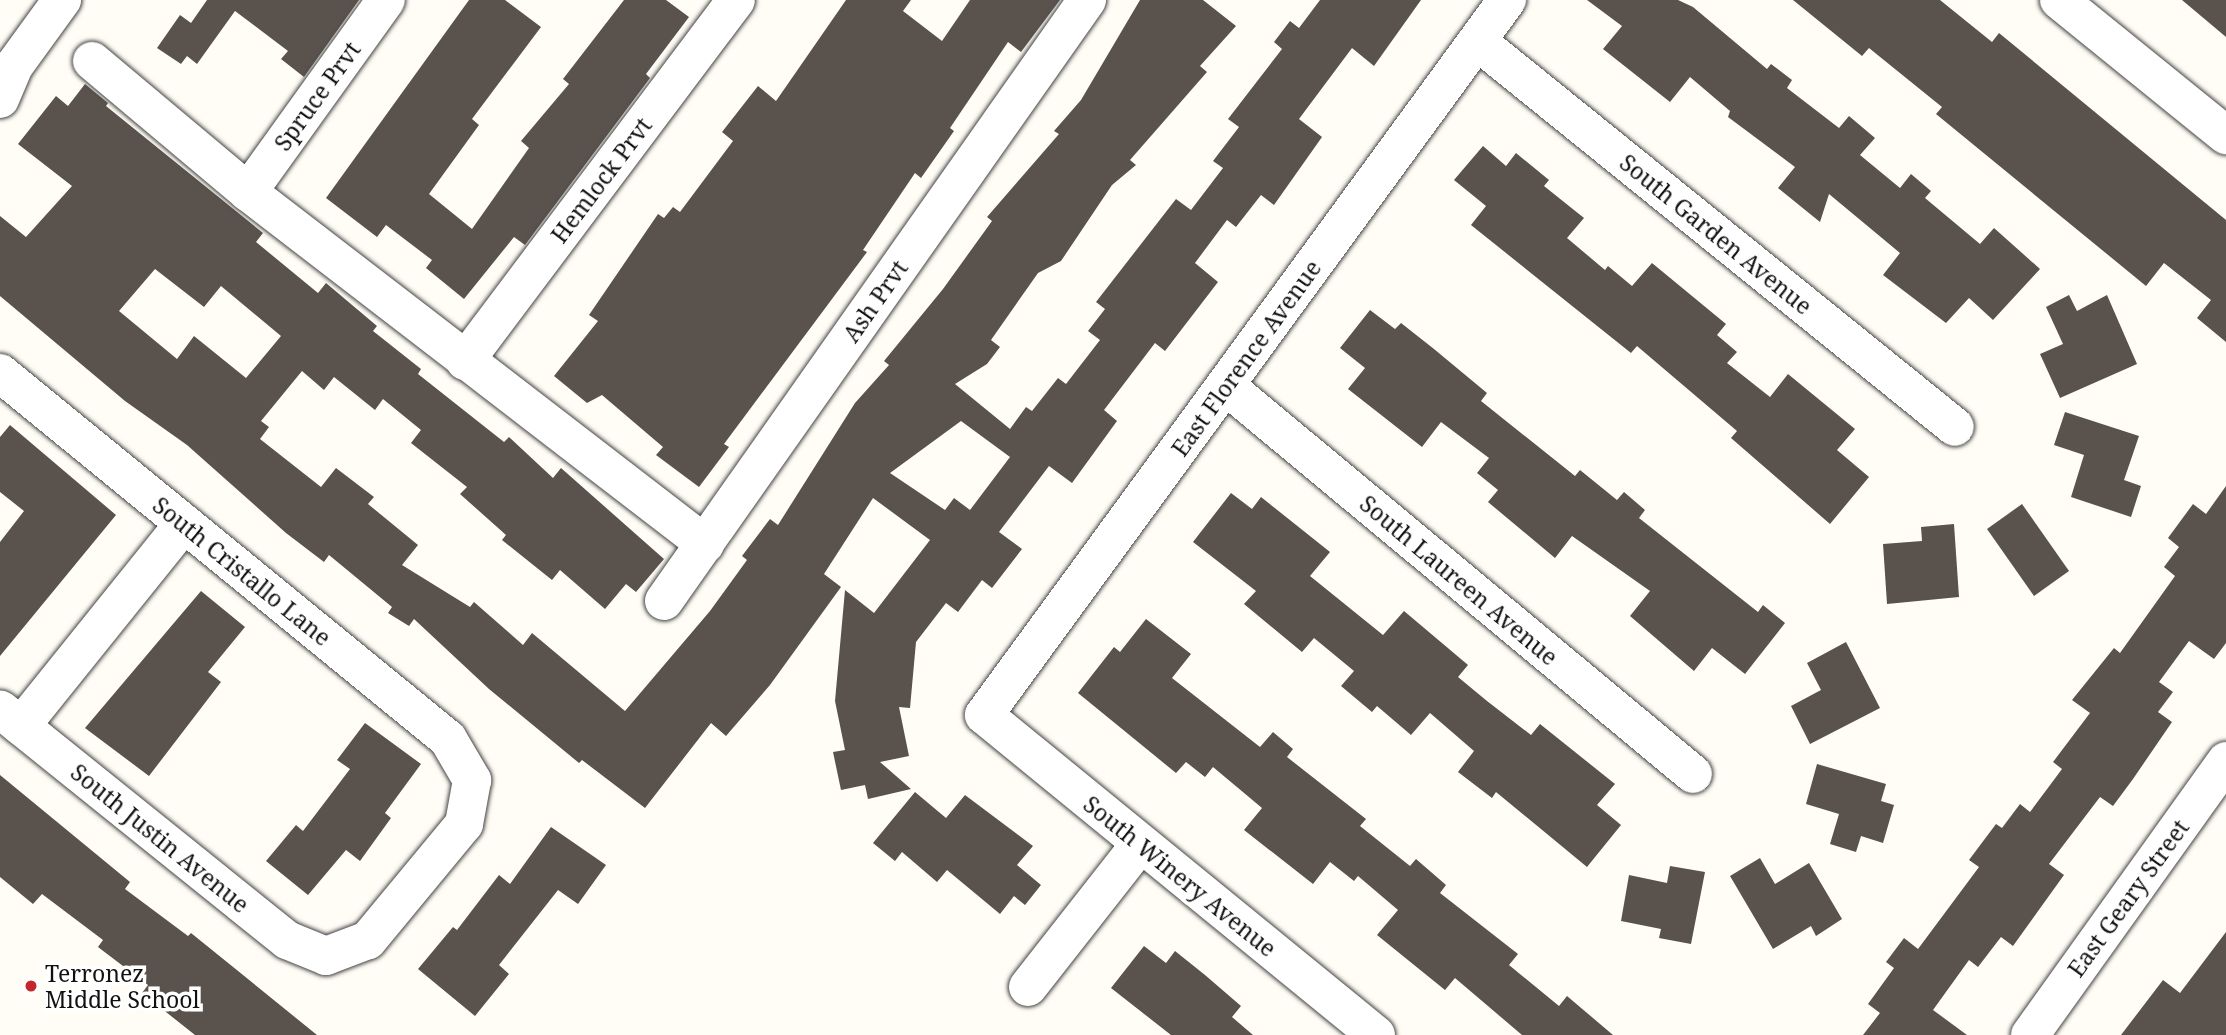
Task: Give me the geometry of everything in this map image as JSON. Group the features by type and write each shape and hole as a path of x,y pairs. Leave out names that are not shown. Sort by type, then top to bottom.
{"street":[{"path":"5,73 62,0"},
{"name":"Spruce Prvt","path":"248,192 386,0"},
{"name":"Hemlock Prvt","path":"465,361 736,0"},
{"name":"Ash Prvt","path":"664,601 1087,0"},
{"name":"East Florence Avenue","path":"984,715 1507,0"},
{"path":"2059,0 2226,135"},
{"name":"South Garden Avenue","path":"1477,41 1955,428"},
{"path":"92,61 248,192 705,544"},
{"name":"South Cristallo Lane","path":"0,373 448,739 472,780 464,824 368,940 326,956"},
{"name":"South Laureen Avenue","path":"1226,386 1693,774"},
{"path":"10,718 184,523"},
{"name":"South Winery Avenue","path":"984,715 1376,1035"},
{"name":"South Justin Avenue","path":"10,718 287,940 326,956"},
{"name":"East Geary Street","path":"2031,1035 2226,761"},
{"path":"1028,987 1140,844"}],"building":[{"path":"207,0 359,0 304,77 281,59 288,51 235,11 197,64 187,56 181,64 157,48 180,15 191,23"},
{"path":"469,0 505,0 541,27 472,119 479,125 429,194 472,229 529,148 521,141 569,84 563,79 624,0 666,0 689,17 646,74 650,78 525,245 514,237 464,299 426,268 432,260 386,225 377,237 326,198"},
{"path":"846,0 911,0 903,11 942,41 970,0 1060,0 1021,52 1008,42 950,128 954,131 921,178 915,173 863,250 867,252 724,444 729,447 699,487 656,455 663,447 602,395 587,403 554,376 598,321 589,315 658,214 664,218 673,207 680,212 733,141 722,132 758,86 776,101"},
{"path":"1140,0 1203,0 1236,26 1200,66 1207,72 1130,160 1136,165 1112,185 1061,261 1038,273 991,340 1000,347 987,364 955,384 1010,429 1026,407 1032,411 1058,378 1066,384 1100,340 1088,331 1105,309 1096,302 1176,199 1191,210 1223,168 1213,161 1239,127 1228,119 1282,49 1274,42 1290,21 1299,28 1320,0 1421,0 1374,66 1352,48 1299,119 1322,137 1274,205 1261,195 1236,227 1227,220 1195,263 1218,282 1165,351 1155,343 1104,410 1117,421 1072,483 1049,466 999,532 1022,549 992,588 982,580 958,612 946,603 916,642 910,708 899,707 909,756 880,762 911,789 868,799 865,785 841,790 833,752 845,750 835,701 845,590 874,613 930,540 873,498 824,574 841,587 770,685 726,736 711,723 645,808 582,760 579,763 489,689 414,619 409,626 388,613 392,607 329,555 324,562 286,533 187,445 125,401 0,296 0,216 26,237 72,186 18,144 56,96 68,106 85,84 108,103 106,106 263,233 256,242 318,293 326,283 377,326 373,331 421,369 418,374 504,442 509,437 553,478 561,468 664,559 636,592 626,584 605,609 560,570 552,580 502,540 506,535 460,494 467,487 411,443 421,430 383,399 375,410 334,377 324,390 302,371 261,421 269,427 260,439 321,487 336,468 374,497 368,504 418,545 402,565 470,607 474,602 523,645 532,633 625,711 710,611 747,560 742,556 770,519 778,525 855,403 889,365 884,361 943,289 992,221 987,217 1059,134 1054,131 1081,100","holes":["155,269 204,307 221,286 281,336 246,378 194,336 177,359 119,311","961,421 1010,457 970,510 954,498 945,510 890,473"]},
{"path":"1587,0 1678,0 1693,7 1767,69 1771,64 1792,80 1787,88 1839,128 1849,116 1875,138 1860,155 1900,188 1911,174 1931,191 1925,198 1980,244 1994,228 2040,269 1993,320 1969,298 1946,323 1883,275 1900,253 1829,194 1820,222 1778,188 1795,167 1728,117 1730,111 1690,77 1670,102 1603,49 1622,26"},
{"path":"1793,0 1940,0 1992,42 1999,33 2226,220 2226,342 2197,318 2211,300 2164,263 2146,286 1936,114 1942,107 1869,48 1862,56"},
{"path":"2182,0 2226,0 2226,37"},
{"path":"1483,146 1506,166 1516,153 1549,180 1544,186 1584,218 1567,238 1605,270 1608,266 1632,286 1652,263 1726,324 1717,335 1737,352 1727,363 1770,397 1788,374 1855,429 1837,450 1869,477 1830,524 1731,438 1737,431 1637,346 1631,353 1471,225 1486,206 1454,180"},
{"path":"2069,295 2077,311 2107,295 2137,364 2060,398 2040,354 2063,344 2046,307"},
{"path":"1370,310 1395,329 1401,323 1434,349 1487,393 1481,401 1575,476 1580,470 1617,500 1624,492 1645,510 1639,518 1758,612 1763,605 1785,623 1745,674 1712,648 1694,671 1630,616 1650,591 1572,536 1555,558 1488,502 1498,490 1477,473 1489,458 1441,422 1422,447 1348,389 1365,368 1340,348"},
{"path":"2065,412 2139,436 2124,480 2141,486 2131,517 2071,497 2084,455 2054,445"},
{"path":"10,425 116,515 0,656 0,542 24,511 0,492 0,437"},
{"path":"2226,486 2226,643 2214,659 2189,641 2159,682 2173,692 2158,712 2172,722 2133,779 2113,806 2100,797 2049,864 2064,875 2013,946 2001,937 1978,967 1969,960 1933,1010 1967,1035 1863,1035 1880,1013 1868,1004 1894,968 1886,962 1904,938 1918,949 1979,867 1969,860 1996,824 2002,828 2020,804 2030,812 2062,769 2053,762 2090,713 2072,700 2114,648 2120,653 2175,576 2164,567 2179,547 2168,538 2193,504 2206,514"},
{"path":"1231,493 1252,509 1261,497 1330,552 1310,576 1383,635 1404,611 1468,665 1458,677 1487,701 1531,735 1540,724 1615,784 1597,805 1621,825 1587,867 1496,792 1492,798 1458,772 1474,751 1430,713 1411,735 1377,706 1372,712 1341,686 1354,671 1314,638 1302,652 1244,604 1256,591 1193,542"},
{"path":"2022,504 2069,571 2034,596 1987,529"},
{"path":"1954,524 1959,597 1887,604 1883,544 1922,541 1921,527"},
{"path":"201,591 245,627 208,672 221,682 149,776 85,728"},
{"path":"1146,619 1191,654 1172,678 1260,747 1273,732 1293,749 1287,757 1366,819 1360,826 1410,866 1416,859 1446,885 1440,893 1518,954 1509,965 1559,1006 1567,996 1613,1035 1522,1035 1455,978 1445,990 1377,935 1398,910 1358,876 1354,881 1330,862 1313,884 1244,830 1262,808 1213,767 1205,777 1186,762 1176,773 1078,693 1114,647 1120,652"},
{"path":"1846,642 1880,708 1810,744 1791,706 1821,690 1807,663"},
{"path":"365,723 421,764 385,813 391,818 360,861 346,850 308,895 266,861 296,825 303,831 350,769 337,760"},
{"path":"1817,764 1886,784 1881,801 1894,805 1883,843 1861,836 1856,852 1830,844 1839,814 1806,804"},
{"path":"0,775 130,882 125,889 188,936 191,933 317,1035 195,1035 142,993 148,985 98,947 103,940 42,894 33,904 0,877"},
{"path":"915,792 946,818 965,795 1033,846 1017,865 1041,885 1025,905 1014,896 1000,914 947,870 937,882 902,852 895,861 873,843"},
{"path":"551,827 606,865 578,904 558,890 499,965 509,974 475,1016 418,969 453,927 457,930 499,875 510,884"},
{"path":"1760,858 1775,884 1809,863 1842,919 1816,936 1811,926 1773,949 1730,876"},
{"path":"1670,866 1705,872 1691,944 1659,938 1661,929 1621,921 1629,875 1667,883"},
{"path":"2226,932 2226,1035 2121,1035 2163,980 2180,993"},
{"path":"1144,946 1166,963 1175,951 1205,975 1241,1006 1232,1017 1253,1035 1171,1035 1111,988"}],"place":[{"name":"Terronez Middle School","path":"31,986"}]}
